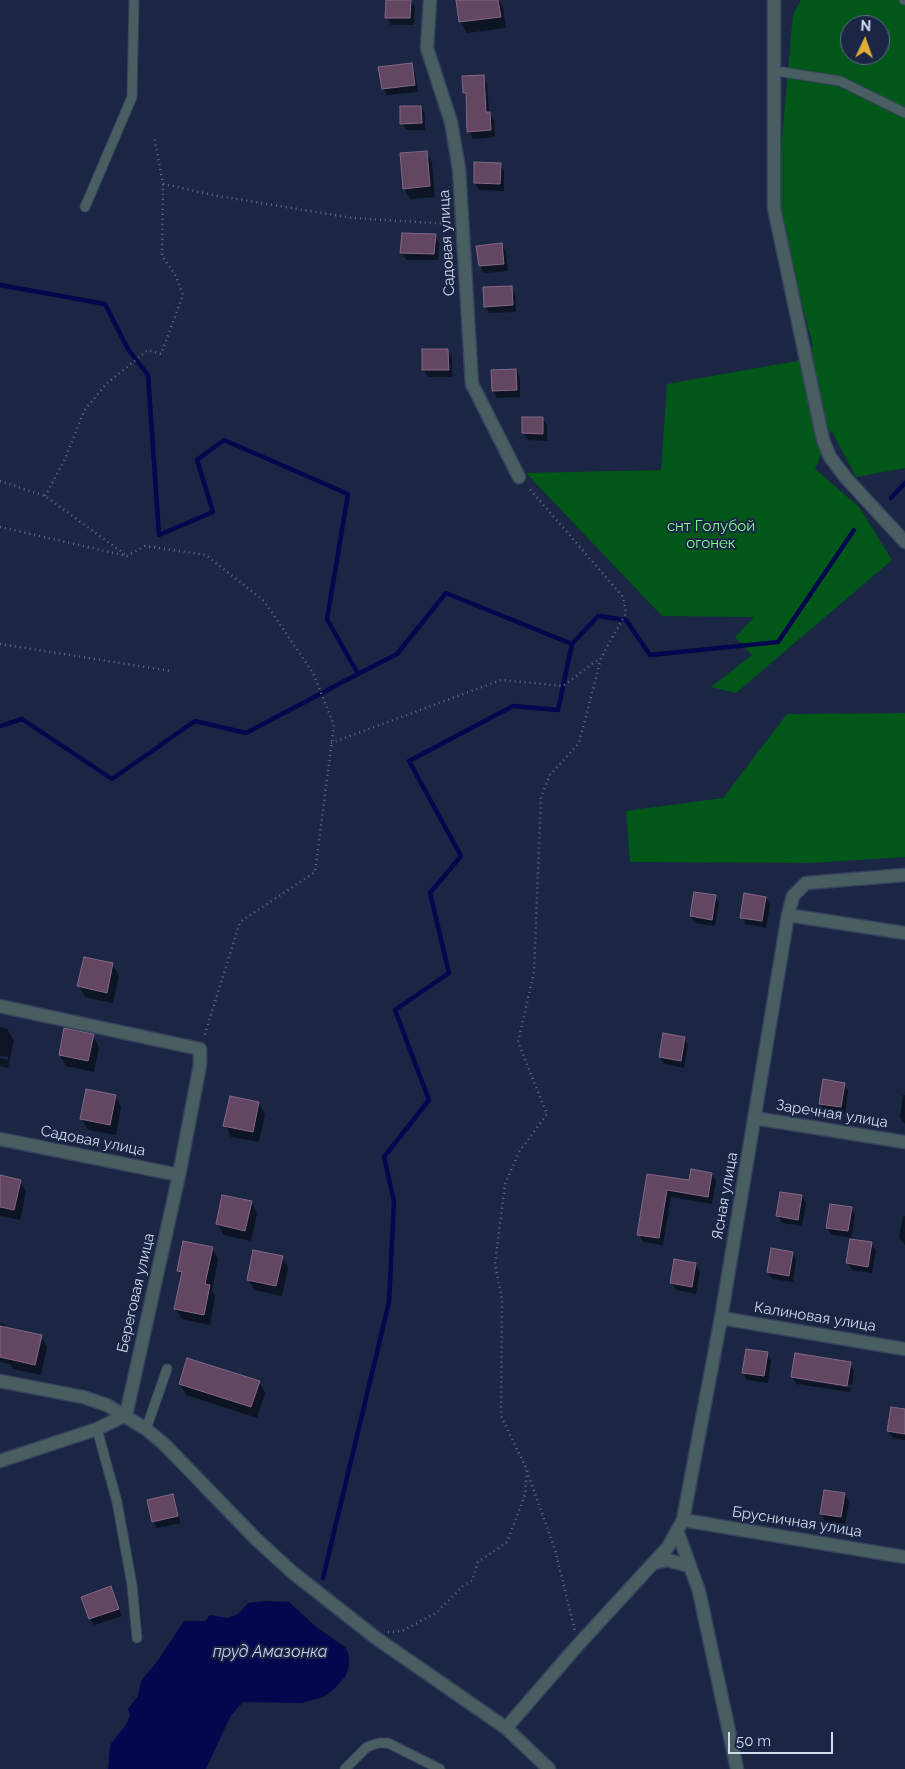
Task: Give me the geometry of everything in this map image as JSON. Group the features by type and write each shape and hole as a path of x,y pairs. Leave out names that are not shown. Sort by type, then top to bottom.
{"street":[{"name":"Садовая улица","path":"430,0 427,48 451,122 459,169 472,384 519,477"},
{"path":"774,0 776,71 774,208 823,440 830,457 846,478 905,542"},
{"name":"Ясная улица","path":"506,1728 578,1644 654,1563 678,1532 683,1520 720,1318 788,915 794,896 806,883 905,875"},
{"path":"788,915 905,933"},
{"path":"0,1006 200,1049"},
{"name":"Береговая улица","path":"126,1415 180,1175 200,1065 200,1049"},
{"name":"Заречная улица","path":"754,1118 905,1142"},
{"name":"Садовая улица","path":"0,1139 180,1175"},
{"name":"Калиновая улица","path":"720,1318 905,1349"},
{"path":"0,1381 83,1397 107,1405 146,1428 165,1444 256,1539 292,1572 376,1638 506,1728 549,1769"},
{"path":"0,1461 98,1429 126,1415"},
{"name":"Брусничная улица","path":"683,1520 905,1557"},
{"path":"678,1532 689,1566 700,1590 737,1769"},
{"path":"654,1563 668,1560 689,1566"}],"lane":[{"path":"85,207 132,97 134,0"},
{"path":"776,71 840,81 905,113"},
{"path":"146,1428 167,1369"},
{"path":"98,1429 117,1502 132,1585 137,1638"},
{"path":"345,1769 367,1747 378,1742 388,1744 440,1769"}],"path":[{"path":"45,496 66,459 84,411 106,384 148,350 161,354 183,295 176,276 162,256 163,184 154,136"},
{"path":"163,184 218,196 353,218 461,225"},
{"path":"519,477 623,597 626,613 601,658 579,743 550,775 541,797 534,972 518,1042 547,1114 519,1152 505,1184 495,1264 502,1299 501,1416 527,1470 556,1550 578,1644"},
{"path":"0,481 45,496 127,556"},
{"path":"0,527 127,556 145,546 206,555 264,601 313,673 334,725 330,744 315,872 240,922 200,1049"},
{"path":"0,644 171,671"},
{"path":"330,744 501,680 563,686 601,658"},
{"path":"376,1638 391,1631 402,1631 436,1613 464,1585 472,1580 478,1562 507,1542 524,1496 527,1470"}],"green space":[{"name":"снт Голубой огонек","path":"801,0 905,0 905,468 856,477 831,430 815,469 859,507 892,560 736,693 711,687 752,655 735,637 754,617 662,616 526,473 661,470 667,384 797,361 813,346 776,205 793,14"},
{"path":"905,713 905,857 811,863 630,862 626,811 723,798 787,714"}],"water":[{"name":"пруд Амазонка","path":"265,1601 289,1602 314,1625 346,1648 349,1656 349,1666 345,1677 332,1691 323,1697 302,1703 243,1702 230,1717 206,1769 108,1769 110,1745 127,1723 130,1715 128,1709 138,1696 141,1681 159,1659 184,1621 205,1621 210,1615 228,1618 238,1614 248,1603"}],"building":[{"path":"386,0 411,0 410,18 385,18"},
{"path":"456,0 498,0 501,17 459,22"},
{"path":"412,63 415,85 382,89 378,67"},
{"path":"484,75 486,112 490,112 491,130 467,132 466,93 463,93 462,76"},
{"path":"400,106 421,106 422,123 400,124"},
{"path":"427,151 430,186 403,189 400,153"},
{"path":"474,162 501,163 500,184 474,183"},
{"path":"402,233 436,234 434,254 400,253"},
{"path":"502,243 504,264 479,266 476,246"},
{"path":"512,286 513,305 484,307 483,287"},
{"path":"422,349 448,349 449,370 422,370"},
{"path":"516,369 517,390 492,391 491,370"},
{"path":"522,417 543,417 543,434 522,433"},
{"path":"694,892 716,895 712,920 690,916"},
{"path":"744,893 766,897 762,921 740,918"},
{"path":"84,957 113,963 107,993 77,986"},
{"path":"64,1028 94,1034 88,1061 59,1055"},
{"path":"663,1033 685,1037 681,1061 659,1057"},
{"path":"823,1079 845,1083 841,1107 819,1104"},
{"path":"86,1089 116,1095 110,1125 80,1119"},
{"path":"230,1096 259,1102 253,1132 223,1126"},
{"path":"691,1169 712,1173 708,1197 667,1190 659,1238 637,1235 647,1174 689,1180"},
{"path":"0,1175 21,1180 14,1210 0,1207"},
{"path":"780,1192 802,1195 798,1220 776,1216"},
{"path":"222,1195 252,1201 245,1231 216,1224"},
{"path":"830,1204 852,1207 848,1231 826,1228"},
{"path":"850,1239 872,1242 868,1267 846,1263"},
{"path":"183,1241 213,1247 205,1284 210,1285 204,1315 174,1309 182,1272 177,1271"},
{"path":"771,1248 793,1252 789,1276 767,1272"},
{"path":"253,1250 283,1256 276,1286 247,1280"},
{"path":"674,1259 696,1263 692,1287 670,1283"},
{"path":"0,1326 42,1335 35,1365 0,1357"},
{"path":"746,1349 768,1352 764,1376 742,1373"},
{"path":"795,1353 851,1362 847,1386 791,1377"},
{"path":"187,1358 260,1381 251,1407 179,1384"},
{"path":"891,1407 905,1409 905,1434 887,1431"},
{"path":"824,1490 845,1493 841,1517 820,1514"},
{"path":"173,1494 178,1516 152,1522 147,1500"},
{"path":"111,1586 119,1609 89,1619 81,1597"}],"waterway":[{"path":"0,285 105,304 128,349 148,375 159,535 213,512 197,460 224,440 348,494 327,619 358,674 397,654 446,593 572,644 598,616 626,620 650,655 778,642 854,530"},
{"path":"891,498 905,483"},
{"path":"323,1578 389,1302 394,1201 384,1157 429,1100 395,1010 449,973 430,893 461,856 409,761 513,706 558,710 572,644"},
{"path":"0,726 22,719 112,779 195,721 246,733 358,674"}]}
